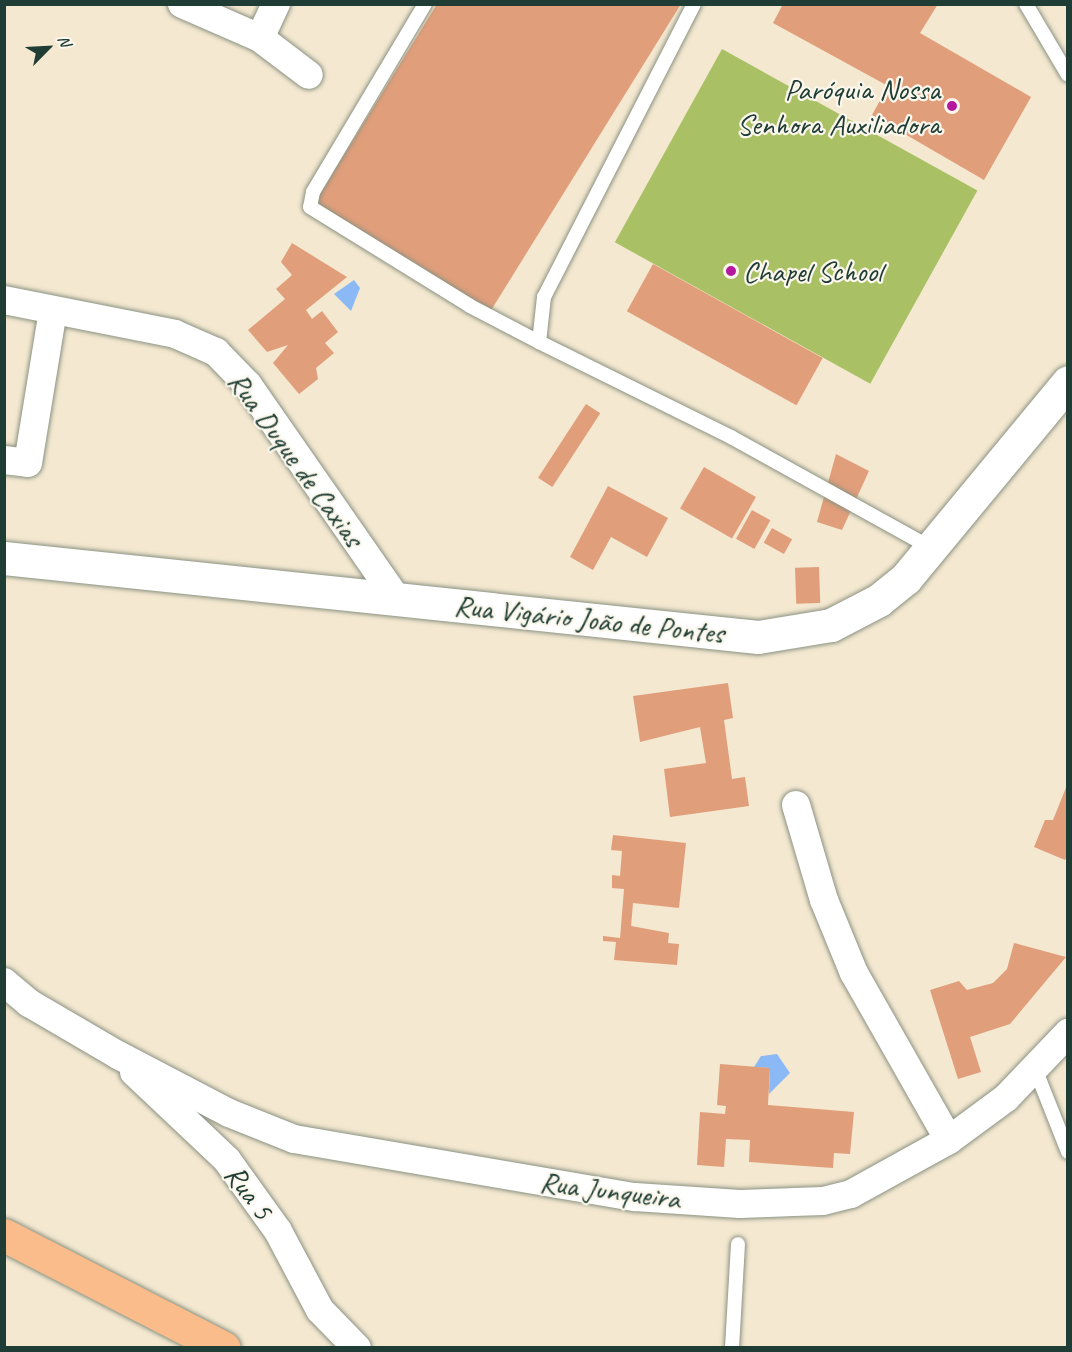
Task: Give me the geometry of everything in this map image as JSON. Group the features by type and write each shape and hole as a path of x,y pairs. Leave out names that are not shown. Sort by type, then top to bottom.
{"main road":[{"path":"4,1235 224,1347"}],"street":[{"path":"182,4 260,39 309,75"},
{"path":"260,39 276,4"},
{"name":"Rua Duque de Caxias","path":"4,300 175,334 216,352 248,385 396,599"},
{"path":"4,460 28,463 53,311"},
{"name":"Rua Vigário João de Pontes","path":"4,558 758,638 831,625 879,600 934,549 1068,382"},
{"path":"796,805 824,900 854,973 949,1140"},
{"path":"4,982 29,1003 118,1055"},
{"name":"Rua Junqueira","path":"118,1055 229,1113 294,1139 635,1197 740,1204 823,1201 850,1194 949,1140 1036,1071 1068,1033"},
{"name":"Rua 5","path":"118,1055 235,1170 290,1250 320,1310 357,1347"}],"lane":[{"path":"425,4 313,192 310,207 470,306 731,437 934,549"},
{"path":"539,342 544,297 694,4"},
{"path":"1026,4 1068,75"},
{"path":"1036,1071 1068,1152"},
{"path":"732,1347 738,1244"}],"green space":[{"path":"722,49 977,191 870,384 615,242"}],"water":[{"path":"354,280 360,288 351,311 334,294"},
{"path":"777,1054 790,1073 769,1094 770,1068 754,1067 761,1056"}],"building":[{"path":"437,4 681,4 490,312 315,202"},
{"name":"Paróquia Nossa Senhora Auxiliadora","path":"783,4 938,4 920,33 1031,97 984,180 872,115 888,86 773,23"},
{"path":"292,243 347,277 306,310 312,319 322,311 338,332 325,343 334,353 316,368 318,379 299,394 273,363 288,345 267,352 248,330 285,299 276,289 292,275 281,262"},
{"path":"653,264 823,358 796,405 627,311"},
{"path":"586,404 600,413 552,487 538,478"},
{"path":"836,454 869,471 842,530 817,522"},
{"path":"704,467 756,497 732,539 680,509"},
{"path":"608,486 668,518 647,557 611,537 593,570 570,557"},
{"path":"752,510 770,520 754,549 736,539"},
{"path":"772,528 792,539 784,554 764,543"},
{"path":"819,567 820,603 796,604 795,568"},
{"path":"728,683 733,718 724,720 732,779 745,777 749,806 670,817 664,769 706,763 700,727 640,742 633,696"},
{"path":"1067,785 1068,854 1065,860 1034,847 1045,820 1053,820"},
{"path":"613,835 686,843 679,908 633,903 631,926 669,933 668,943 679,944 677,965 614,960 616,942 603,941 603,936 620,938 624,889 612,888 612,875 620,876 622,851 611,850"},
{"path":"1014,943 1066,957 1010,1024 970,1037 981,1072 958,1079 930,990 959,981 967,990 993,983 1007,969"},
{"path":"720,1064 770,1068 768,1105 854,1112 850,1154 834,1153 833,1168 749,1162 750,1140 726,1139 724,1167 697,1165 700,1112 725,1114 726,1106 717,1105"}],"place":[{"name":"Paróquia Nossa Senhora Auxiliadora","path":"952,106"},
{"name":"Chapel School","path":"731,271"}]}
